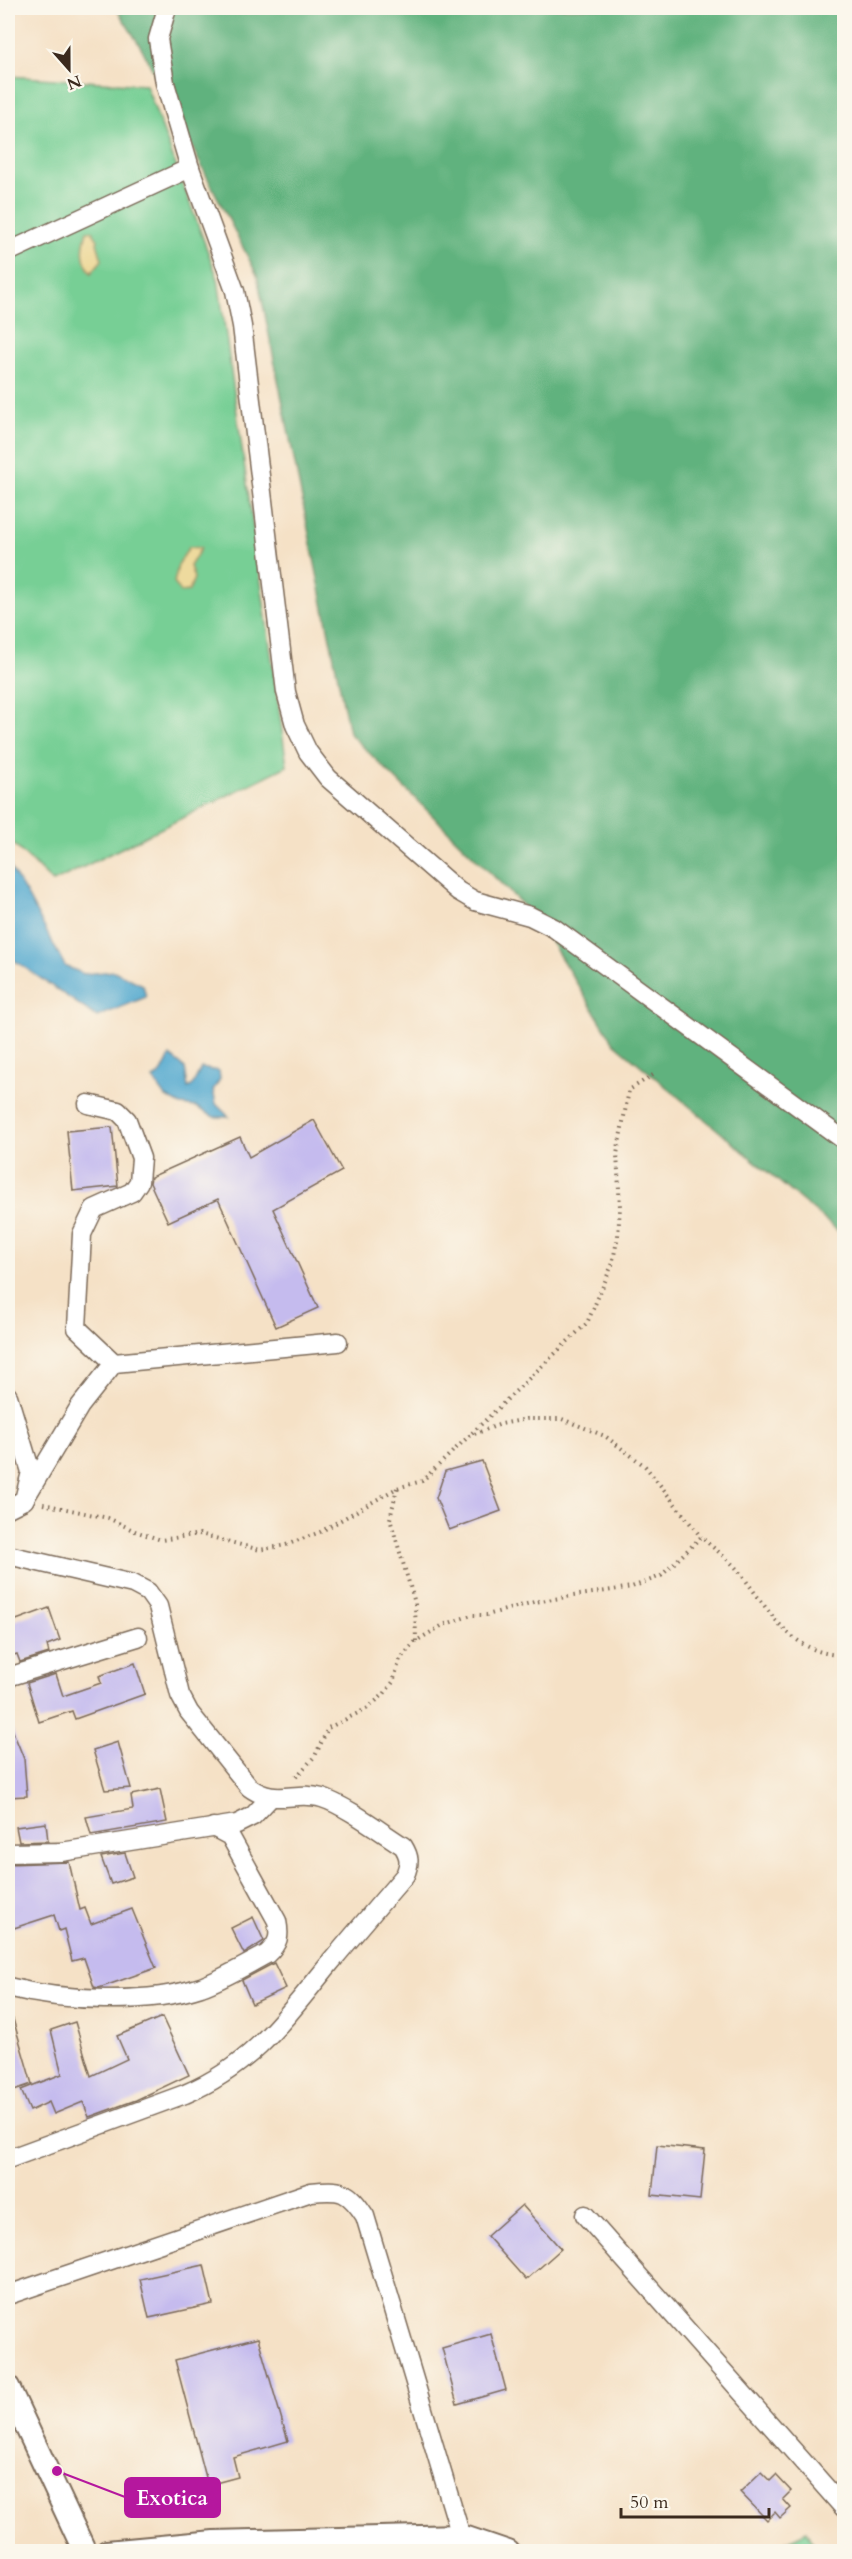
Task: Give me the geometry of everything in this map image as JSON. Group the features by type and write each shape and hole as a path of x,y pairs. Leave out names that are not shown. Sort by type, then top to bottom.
{"street":[{"path":"167,8 158,39 165,83 190,168 235,291 242,326 286,692 295,725 308,752 328,778 458,891 475,901 530,916 554,928 844,1140"},
{"path":"8,252 190,168"},
{"path":"88,1104 118,1111 127,1120 141,1158 139,1182 132,1192 94,1209 82,1234 77,1328 114,1364"},
{"path":"8,1508 24,1500 80,1406 114,1364 338,1342"},
{"path":"8,1396 31,1472 24,1500"},
{"path":"8,1555 133,1584 148,1592 159,1606 180,1695 189,1712 249,1787 270,1798 305,1796 329,1801 403,1846 408,1854 409,1864 405,1875 329,1964 292,2013 233,2068 210,2083 185,2094 8,2158"},
{"path":"8,1677 138,1637"},
{"path":"8,1853 61,1852 245,1821 270,1798"},
{"path":"8,1987 34,1994 91,1998 177,1993 202,1986 267,1954 276,1946 280,1935 277,1920 230,1836 213,1827"},
{"path":"8,2295 311,2192 333,2190 353,2197 365,2216 461,2536"},
{"path":"585,2215 844,2508"},
{"path":"8,2387 85,2552"},
{"path":"107,2552 214,2542 461,2536 508,2552"}],"path":[{"path":"24,1500 108,1518 135,1532 161,1540 200,1534 260,1550 286,1545 320,1532 397,1488 422,1480 587,1323 612,1265 618,1236 620,1207 617,1154 629,1090 653,1075"},
{"path":"469,1436 501,1424 527,1419 562,1419 605,1436 645,1466 701,1537 735,1567 779,1627 810,1649 844,1655"},
{"path":"397,1488 390,1519 415,1603 416,1641"},
{"path":"270,1798 299,1774 315,1756 328,1728 368,1708 384,1694 393,1682 400,1659 416,1641 443,1625 472,1615 487,1615 534,1602 632,1587 661,1576 701,1537"}],"green space":[{"path":"116,8 844,8 844,1236 614,1043 536,918 349,733 257,275 141,47"},
{"path":"8,76 146,85 218,279 287,766 53,882 8,839"},
{"path":"807,2531 817,2551 766,2551"}],"sand":[{"path":"87,231 92,231 98,240 102,260 91,273 83,253"},
{"path":"189,547 201,548 190,566 194,578 189,591 181,592 174,583 178,565"}],"water":[{"path":"8,864 65,966 84,974 114,971 143,985 146,997 97,1017 11,958 8,949"},
{"path":"170,1056 185,1068 188,1088 192,1086 201,1068 219,1071 220,1079 213,1090 216,1104 229,1117 214,1117 196,1107 181,1105 166,1097 153,1079 162,1072"}],"building":[{"path":"314,1120 342,1171 273,1209 318,1308 276,1327 218,1199 168,1222 150,1183 151,1177 240,1137 249,1157"},
{"path":"112,1127 118,1186 73,1191 67,1131"},
{"path":"482,1461 501,1511 449,1530 436,1498 445,1471"},
{"path":"49,1608 60,1640 47,1645 49,1653 20,1662 17,1654 8,1657 8,1623"},
{"path":"135,1663 145,1694 75,1719 72,1711 39,1722 27,1683 56,1674 63,1696 101,1683 99,1676"},
{"path":"8,1719 24,1759 27,1796 8,1797"},
{"path":"118,1742 131,1788 105,1790 93,1750"},
{"path":"160,1789 167,1822 91,1835 86,1817 133,1809 131,1795"},
{"path":"46,1823 48,1841 19,1842 16,1827"},
{"path":"125,1853 133,1877 111,1884 101,1857"},
{"path":"69,1862 80,1910 85,1908 91,1924 132,1909 156,1968 99,1988 94,1987 84,1958 72,1961 64,1929 59,1931 54,1915 14,1928 8,1909 8,1864"},
{"path":"253,1917 264,1941 244,1954 231,1928"},
{"path":"274,1963 286,1988 252,2004 242,1980"},
{"path":"162,2017 189,2075 136,2100 89,2117 83,2102 54,2114 49,2102 30,2111 21,2090 62,2074 51,2030 75,2022 91,2076 127,2059 117,2036"},
{"path":"13,2019 32,2084 11,2091 8,2080 8,2020"},
{"path":"657,2145 705,2150 700,2200 652,2195"},
{"path":"522,2205 561,2249 526,2280 487,2236"},
{"path":"204,2265 213,2304 149,2318 140,2279"},
{"path":"491,2334 506,2390 457,2404 442,2348"},
{"path":"258,2338 288,2441 233,2457 238,2477 208,2485 175,2360"},
{"path":"761,2472 770,2481 776,2475 791,2491 783,2499 791,2508 780,2518 775,2512 767,2520 740,2492"}],"place":[{"name":"Exotica","path":"57,2471"}]}
